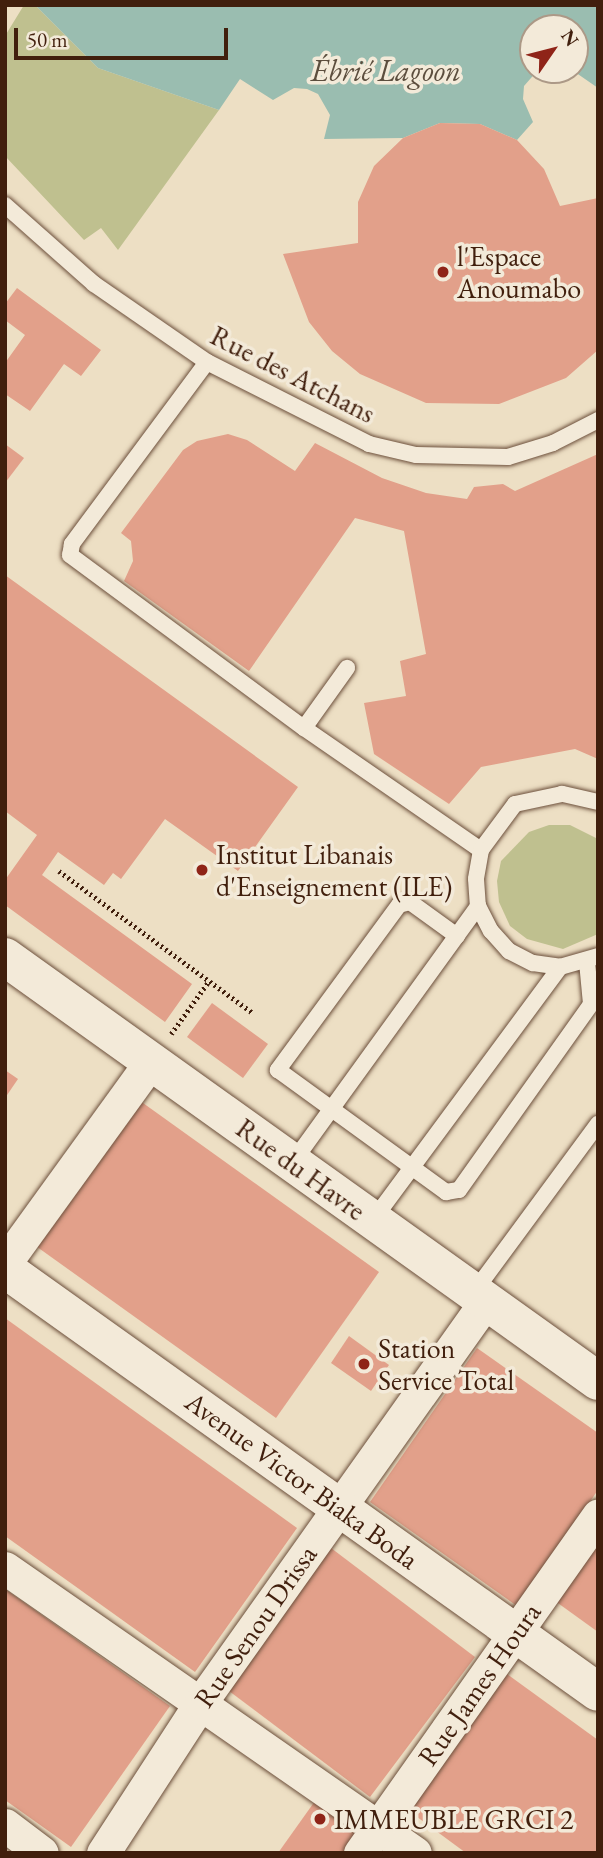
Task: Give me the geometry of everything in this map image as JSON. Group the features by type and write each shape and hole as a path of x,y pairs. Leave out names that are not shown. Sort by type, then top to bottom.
{"street":[{"name":"Rue du Havre","path":"5,957 598,1381"},
{"path":"5,1263 151,1061"},
{"name":"Avenue Victor Biaka Boda","path":"5,1269 598,1692"},
{"name":"Rue Senou Drissa","path":"103,1853 201,1702 340,1507 480,1297"},
{"name":"Rue James Houra","path":"369,1840 598,1515"},
{"path":"5,1568 201,1702 369,1840 415,1853"},
{"path":"5,1825 42,1853"}],"lane":[{"name":"Rue des Atchans","path":"5,205 93,284 208,362 369,444 416,455 508,457 553,443 598,420"},
{"path":"208,362 72,544 70,555 304,728 481,850"},
{"path":"304,728 347,668"},
{"path":"457,936 410,902 398,905 279,1064 281,1074 446,1192 459,1190 591,1004 592,959 560,967 533,963 509,951 491,931 478,906 481,850 515,804 562,794 598,802"},
{"path":"293,1162 478,906"},
{"path":"373,1220 560,967"},
{"path":"480,1297 598,1124"}],"path":[{"path":"58,871 253,1013"},
{"path":"151,1061 209,981"}],"green space":[{"path":"24,5 35,5 98,68 219,110 118,250 101,228 84,240 5,156 5,36"},
{"path":"549,825 570,825 598,839 598,934 563,949 527,939 510,926 499,902 497,881 501,861 529,832"}],"water":[{"name":"Ébrié Lagoon","path":"35,5 598,5 598,88 589,82 589,14 519,14 519,84 526,84 523,99 533,122 517,140 480,124 440,123 403,138 324,139 330,115 318,94 307,89 294,88 273,100 240,79 219,110 98,68"}],"building":[{"name":"l'Espace Anoumabo","path":"440,123 480,124 517,140 544,169 560,206 598,198 598,350 566,378 499,404 426,403 360,374 332,351 309,322 283,254 358,243 358,202 374,166 403,138"},
{"path":"17,288 101,350 81,376 64,364 30,411 5,394 5,363 25,335 5,320 5,304"},
{"path":"228,434 247,440 295,471 315,443 382,478 426,493 467,499 474,487 503,484 515,491 598,454 598,759 575,749 481,767 449,804 374,754 364,703 406,696 400,661 426,654 404,531 355,518 249,671 124,581 133,561 131,541 121,533 183,450 197,441"},
{"path":"5,444 24,458 5,483"},
{"path":"5,575 298,787 238,871 165,819 121,879 113,873 104,885 58,852 42,875 192,984 165,1022 5,905 5,880 37,835 5,811"},
{"path":"212,1003 268,1044 243,1078 187,1037"},
{"path":"5,1070 18,1079 5,1098"},
{"path":"136,1098 379,1272 276,1418 33,1244"},
{"path":"5,1318 297,1528 195,1672 5,1536"},
{"path":"349,1336 389,1365 371,1391 331,1363"},
{"path":"477,1348 598,1433 598,1490 517,1606 370,1502"},
{"path":"598,1542 598,1632 555,1601"},
{"path":"331,1548 475,1657 370,1797 225,1688"},
{"path":"5,1589 170,1706 71,1847 5,1800"},
{"path":"507,1674 598,1740 598,1853 466,1853 409,1811"},
{"name":"IMMEUBLE GRCI 2","path":"315,1801 361,1836 349,1853 278,1853"}],"place":[{"name":"l'Espace Anoumabo","path":"443,272"},
{"name":"Institut Libanais d'Enseignement (ILE)","path":"202,870"},
{"name":"Station Service Total","path":"364,1364"},
{"name":"IMMEUBLE GRCI 2","path":"320,1819"}]}
